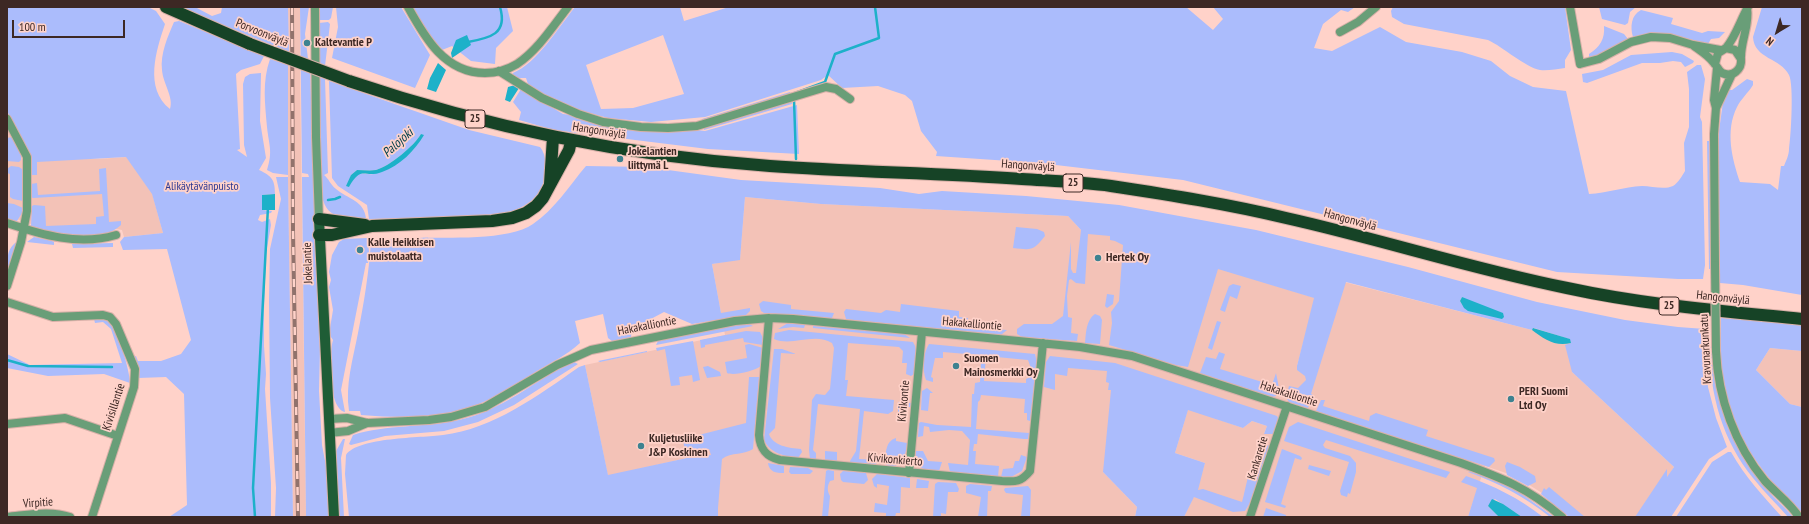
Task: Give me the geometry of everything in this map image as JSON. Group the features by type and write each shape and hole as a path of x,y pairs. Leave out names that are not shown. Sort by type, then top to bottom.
{"highway":[{"name":"Porvoonväylä","path":"172,8 250,44 350,81"},
{"name":"Hangonväylä","path":"350,81 429,106 571,141 709,160 769,166 949,174 1106,185 1205,201 1287,218 1441,259 1579,291 1675,307 1774,317 1802,318"},
{"path":"550,184 552,137"},
{"path":"320,235 372,226 492,221 512,218 526,213 536,206 543,198 569,150 571,141"},
{"path":"319,219 372,226"}],"main road":[{"name":"Jokelantie","path":"319,219 334,517"}],"street":[{"name":"Jokelantie","path":"315,7 316,137 319,219"},
{"path":"408,7 430,44 452,64 473,72 499,71 512,66 527,56 568,7"},
{"path":"1340,32 1358,22 1376,7"},
{"path":"1570,7 1580,64 1599,59 1631,42 1651,37 1670,38 1693,45 1735,50 1741,56"},
{"path":"1693,45 1723,74 1732,74 1740,66 1741,46 1749,16 1748,8"},
{"path":"1716,66 1716,56 1736,34 1743,14 1748,8"},
{"name":"Kravunarkunkatu","path":"1716,66 1714,100 1716,108 1714,134 1716,351 1718,375 1722,397 1737,438 1757,472 1798,517"},
{"path":"499,71 542,98 578,114 603,122 641,127 668,128 697,126 826,87 836,89 850,99"},
{"name":"Kravunarkunkatu","path":"1716,108 1732,74"},
{"path":"7,119 27,157 27,211 21,242 7,286"},
{"path":"7,223 52,237 103,239 116,235"},
{"name":"Kivisillantie","path":"7,302 53,317 103,315 110,317 116,324 135,369 136,379 92,517"},
{"name":"Hakakalliontie","path":"329,419 347,418 367,423 430,420 469,413 502,398 557,365 591,350 735,321 769,318 1043,343 1104,350 1132,356 1288,406 1506,479 1536,496 1562,517"},
{"name":"Kivikonkierto","path":"769,318 759,435 759,443 765,454 780,460 909,473 1014,482 1023,479 1030,471 1043,343"},
{"name":"Kivikontie","path":"909,473 922,332"},
{"name":"Kankaretie","path":"1250,517 1288,406"},
{"path":"7,424 65,418 118,436"},
{"name":"Hakakalliontie","path":"329,433 348,432 367,423"},
{"name":"Virpitie","path":"7,517 51,513 59,513 70,517"}],"shaded area":[{"path":"288,7 300,7 300,57 289,52"},
{"path":"467,35 471,45 452,58 451,53 456,40"},
{"path":"438,63 446,70 436,92 427,89 430,78"},
{"path":"288,65 300,70 306,517 293,517 288,182"},
{"path":"515,85 519,88 510,102 505,100 508,87"},
{"path":"7,111 31,156 99,159 127,157 152,193 163,233 124,237 122,230 111,228 40,227 7,216"},
{"path":"421,134 424,135 401,162 376,174 360,174 353,180 349,187 346,186 351,175 357,170 376,170 382,168 407,150"},
{"path":"275,194 275,210 262,210 262,195"},
{"path":"745,197 821,204 1068,216 1081,230 1131,234 1218,268 1315,298 1297,366 1344,282 1574,342 1572,372 1674,467 1642,517 1570,517 1542,493 1515,476 1485,466 1468,517 1184,517 1197,490 1205,463 1175,453 1188,409 1243,428 1252,421 1267,426 1264,434 1277,422 1184,387 1103,472 1137,507 1135,517 714,517 687,458 608,476 585,365 725,335 712,264 740,259"},
{"path":"1462,297 1503,313 1504,317 1502,319 1468,311 1464,308 1460,301"},
{"path":"1533,328 1570,339 1571,343 1555,343 1532,330"},
{"path":"1770,348 1802,351 1802,407 1790,404 1756,370"},
{"path":"1492,499 1503,504 1522,517 1499,517 1488,506"}],"green space":[{"name":"Alikäytävänpuisto","path":"7,7 148,7 156,11 165,24 156,57 154,69 155,80 157,91 162,100 170,109 171,100 163,75 162,58 169,33 174,22 179,21 264,56 260,64 241,70 236,74 240,149 237,150 247,157 244,145 243,84 245,77 250,74 261,73 260,121 266,158 259,170 267,174 272,179 275,194 262,195 262,210 272,211 271,213 260,215 258,220 262,222 270,219 271,225 266,254 264,346 271,483 271,517 169,517 187,505 184,394 166,377 138,378 132,357 136,356 138,361 161,361 181,354 191,340 167,249 123,250 120,242 124,237 163,233 152,194 126,157 37,162 37,175 31,175 31,156 7,111"},
{"path":"185,7 195,7 212,16 221,13 222,7 288,7 289,52 189,11"},
{"path":"300,7 309,7 305,34 308,59 310,60 320,349 319,391 322,445 326,466 329,517 306,517 302,177 309,177 308,174 302,173"},
{"path":"319,7 333,7 331,18 329,20 319,20"},
{"path":"336,7 401,7 430,55 415,88 332,58 338,27"},
{"path":"413,7 507,7 513,31 496,48 495,64 471,61 452,46 442,50 428,33"},
{"path":"575,7 680,7 684,21 729,7 1186,7 1213,30 1223,19 1213,7 1355,7 1348,12 1341,10 1323,24 1314,48 1332,51 1380,27 1406,42 1462,52 1491,61 1510,76 1533,87 1566,91 1589,194 1642,186 1666,188 1673,186 1678,181 1685,171 1684,143 1689,127 1689,89 1687,72 1697,65 1701,65 1705,79 1700,117 1702,122 1705,265 1703,279 1557,272 1183,180 1039,163 936,156 937,152 921,131 912,101 905,95 878,86 842,88 828,75 821,80 705,117 651,122 608,118 576,109 543,94 528,84 526,78 514,78 512,76 513,73 522,68 539,53","holes":["663,35 684,94 633,108 601,109 586,65"]},
{"path":"1393,7 1565,7 1571,50 1565,60 1565,68 1540,70 1521,61 1488,40 1404,24 1392,17 1391,11"},
{"path":"1599,7 1636,7 1630,12 1628,23 1625,25 1602,19"},
{"path":"1762,7 1802,7 1802,295 1743,285 1720,283 1718,138 1723,102 1728,90 1732,90 1747,79 1753,81 1753,85 1737,107 1731,126 1732,154 1740,182 1770,184 1778,190 1781,166 1784,166 1789,151 1792,111 1791,81 1785,69 1758,50 1755,44 1753,37"},
{"path":"1641,10 1673,18 1671,24 1702,33 1708,31 1725,32 1719,38 1711,39 1708,44 1663,34 1633,37 1633,18"},
{"path":"328,22 330,24 325,66 318,63 319,23"},
{"path":"1604,26 1624,34 1628,39 1598,55 1589,57 1589,54 1603,39"},
{"path":"1672,52 1682,54 1694,61 1685,67 1681,62 1673,61 1642,63 1587,83 1583,82 1582,74 1603,70 1631,55"},
{"path":"270,59 288,65 288,175 273,173 267,170 270,153 265,84"},
{"path":"318,77 325,79 328,173 324,175 336,189 363,208 366,219 336,216 326,207 323,200 321,191"},
{"path":"329,81 469,130 540,147 544,154 545,162 545,175 540,191 532,200 515,210 488,216 369,219 367,205 338,186 332,178","holes":["421,134 419,141 403,159 380,172 373,174 361,173 356,175 349,187 351,175 357,170 376,170 382,168 401,155 418,139"]},
{"path":"521,89 563,114 705,131 797,105 799,154 708,149 554,130 519,120 521,112 513,102"},
{"path":"790,92 792,104 704,130 702,119"},
{"path":"12,137 21,155 21,160 19,162 7,161 7,138"},
{"path":"1707,141 1710,141 1711,269 1709,269"},
{"path":"11,166 22,169 23,201 10,197 10,174 7,173 7,169"},
{"path":"586,166 646,167 741,180 880,188 919,194 942,191 1026,196 1119,205 1256,230 1408,267 1537,302 1625,320 1705,329 1708,387 1716,418 1727,447 1709,459 1671,517 1635,517 1667,469 1667,477 1674,467 1572,372 1565,345 1571,343 1569,339 1534,328 1532,330 1346,282 1308,408 1289,402 1286,397 1289,386 1298,388 1306,380 1305,376 1297,370 1297,366 1314,298 1218,269 1188,367 1176,365 1109,345 1112,323 1111,312 1119,301 1123,245 1110,240 1110,236 1088,234 1085,284 1076,283 1071,279 1069,280 1067,296 1068,317 1072,318 1071,333 1078,334 1077,341 1022,337 1017,334 1017,329 1024,324 1052,324 1063,316 1071,242 1071,269 1073,273 1076,273 1081,230 1068,216 821,204 745,197 740,260 712,264 721,313 750,308 750,311 746,315 692,324 664,312 632,329 631,337 612,341 608,338 603,314 575,321 580,343 570,351 503,393 467,409 437,415 407,417 361,415 360,411 349,411 349,382 364,299 371,241 411,238 461,238 494,236 522,229 541,218 561,197","holes":["1462,297 1474,311 1467,310 1464,307 1460,301"]},
{"path":"106,168 109,222 121,221 121,225 102,235 90,236 66,235 33,228 31,226 32,206 34,205 45,206 46,226 96,224 96,217 104,216 102,194 33,198 31,197 31,184 37,183 38,195 100,191 99,169"},
{"path":"276,177 288,177 293,517 275,517 276,488 270,398 269,300 270,249 281,199"},
{"path":"7,203 23,208 17,221 7,220"},
{"path":"1016,227 1037,229 1044,232 1045,236 1035,247 1028,249 1013,248"},
{"path":"34,237 52,241 54,242 54,245 27,242"},
{"path":"367,238 369,251 368,263 366,263 341,390 345,412 339,408 335,401 331,380 333,340 329,334 333,310 329,287 331,280 329,272 332,255 339,242 344,239"},
{"path":"15,243 17,243 7,273 7,261 10,249"},
{"path":"113,243 113,247 73,248 72,244"},
{"path":"1233,284 1241,286 1237,299 1230,296 1225,312 1220,310 1229,286"},
{"path":"1107,294 1114,295 1113,304 1107,308 1105,306"},
{"path":"763,301 791,305 791,309 834,313 832,318 830,318 764,313 761,311 759,304"},
{"path":"901,304 959,311 959,317 968,318 967,327 1007,330 1001,335 854,320 846,319 844,312 846,309 881,313 886,310 900,312"},
{"path":"1095,314 1100,316 1102,320 1100,344 1085,343 1088,323"},
{"path":"1721,318 1802,324 1802,351 1770,348 1756,370 1790,404 1802,407 1802,515 1758,464 1746,446 1737,427 1729,407 1724,385 1721,356"},
{"path":"94,319 106,321 113,327 123,352 130,383 104,374 48,376 7,368 7,354 30,365 122,363 111,329 103,322 95,323"},
{"path":"1217,321 1221,322 1212,350 1208,348"},
{"path":"788,323 805,325 804,328 793,327 778,329"},
{"path":"741,324 749,324 753,326 656,345 658,341"},
{"path":"813,326 904,334 910,338 813,328"},
{"path":"789,330 913,342 916,349 916,358 914,374 911,376 906,374 907,363 902,363 903,351 899,347 848,343 845,380 848,380 846,396 894,400 893,411 888,414 864,411 859,459 877,460 876,464 850,463 856,451 860,409 818,404 813,450 816,453 816,459 810,459 809,450 812,400 816,394 825,395 830,389 834,348 832,343 825,340 810,339 781,341 774,339 775,333"},
{"path":"746,331 760,332 763,338 763,345 744,342 743,338 705,345 705,347 701,348 700,340"},
{"path":"693,341 700,380 693,382 692,375 679,377 680,385 671,386 665,349 657,351 656,348"},
{"path":"749,344 763,348 761,366 754,370 734,374 727,373 725,362 747,358 745,345"},
{"path":"929,344 1035,354 1037,363 1035,370 1031,368 1028,360 986,356 984,381 1026,383 1026,379 1035,375 1030,421 1027,420 1027,413 1024,413 1025,399 981,395 978,402 976,429 1029,433 1028,439 978,434 977,444 974,444 973,451 976,451 975,464 999,466 998,477 950,472 948,463 968,465 970,440 962,431 949,430 930,432 929,427 924,426 923,436 918,437 919,423 921,422 937,425 971,427 972,394 974,394 975,383 980,382 981,363 978,362 978,355 943,352 943,358 935,358 931,377 933,378 933,382 926,380 924,362 925,352"},
{"path":"1710,346 1712,346 1715,382 1719,399 1724,416 1738,449 1747,464 1766,489 1793,517 1788,517 1753,478 1733,449 1715,399 1710,364"},
{"path":"774,349 782,349 796,354 781,353 775,428 769,434 774,441 782,446 801,449 802,452 798,458 778,454 767,445 764,440"},
{"path":"647,351 600,362 598,361"},
{"path":"1219,352 1225,354 1220,369 1272,385 1276,373 1279,388 1276,396 1272,397 1200,373 1206,357 1216,359"},
{"path":"1050,356 1115,363 1277,416 1278,418 1273,434 1264,434 1267,426 1252,421 1243,428 1188,410 1175,453 1205,463 1198,490 1203,489 1242,502 1253,461 1257,454 1269,445 1251,501 1245,511 1233,512 1194,497 1184,517 1135,517 1137,507 1103,472 1111,390 1108,390 1109,383 1106,382 1107,371 1068,368 1067,376 1055,374 1055,390 1044,387 1046,362"},
{"path":"572,361 578,364 514,405 478,422 444,431 385,436 351,445 349,444 353,435 379,429 432,424 474,416 503,403"},
{"path":"585,365 608,475 687,458 711,455 709,449 701,449 685,453 683,439 746,423 749,377 759,377 753,449 730,455 722,459 718,508 718,516 721,517 349,517 345,474 346,455 353,449 363,445 391,439 443,435 462,432 480,426 515,409 548,389 579,367"},
{"path":"708,366 720,372 721,376 707,378 703,367"},
{"path":"927,388 933,393 930,393 928,411 921,410 922,391"},
{"path":"1321,400 1325,400 1323,406 1369,421 1370,416 1376,413 1428,430 1426,436 1494,458 1495,461 1489,467 1316,411"},
{"path":"898,402 911,403 911,407 908,407 904,412 898,412"},
{"path":"1298,422 1450,472 1446,478 1326,440 1323,445 1325,448 1350,456 1356,463 1356,472 1350,494 1348,493 1347,497 1341,495 1340,491 1349,462 1284,441 1289,427"},
{"path":"896,438 896,441 907,443 906,452 900,463 887,466 885,463 887,448 890,442"},
{"path":"343,439 345,439 341,458 344,517 339,517 336,451"},
{"path":"1282,449 1302,458 1301,460 1295,458 1281,504 1286,506 1285,508 1265,502"},
{"path":"825,451 837,452 837,461 825,460"},
{"path":"916,451 923,451 928,461 942,462 939,471 924,469 921,467 917,461"},
{"path":"1728,452 1731,452 1748,478 1782,517 1676,517 1712,462"},
{"path":"1021,455 1027,457 1022,471 1011,477 1001,477 1003,469 1013,468 1015,461 1019,461"},
{"path":"1507,462 1520,467 1535,476 1536,482 1528,486 1507,475 1505,466"},
{"path":"768,463 784,466 784,473 778,473 771,470"},
{"path":"1309,465 1331,471 1329,476 1308,469"},
{"path":"790,467 808,468 813,471 810,474 791,474 789,472"},
{"path":"826,471 834,471 834,480 830,481 828,487 830,496 828,517 822,517"},
{"path":"843,471 866,473 868,480 864,484 843,482 840,474"},
{"path":"1473,471 1516,490 1554,517 1550,517 1510,491 1468,472"},
{"path":"877,474 910,478 910,488 901,487 900,513 896,513 895,517 886,517 886,513 874,512 875,503 887,505 889,486 877,484 877,488 874,486 872,479"},
{"path":"1466,476 1506,493 1543,517 1522,517 1495,499 1488,506 1499,517 1468,517 1477,488 1461,482"},
{"path":"917,479 929,481 928,488 916,488"},
{"path":"938,482 956,483 959,489 958,492 948,492 946,514 941,513 941,517 933,517 935,484"},
{"path":"970,484 992,486 991,491 988,491 987,517 978,517 981,497 966,493 966,486"},
{"path":"1028,486 1031,490 1030,517 1021,517 1023,495 1006,493 1004,490 1005,488"},
{"path":"1549,487 1585,517 1569,517 1541,494 1544,488 1546,490"},
{"path":"1266,508 1286,515 1286,517 1263,517"}],"waterway":[{"name":"Palojoki","path":"468,42 483,39 495,33 499,29 502,16 500,7"},
{"path":"795,93 825,82 835,54 879,38 875,7"},
{"path":"794,100 796,159"},
{"path":"328,200 340,197"},
{"path":"255,517 253,488 268,207"},
{"path":"7,360 28,366 112,367"}],"railway":[{"path":"292,7 293,231 298,517"}],"place":[{"name":"Kaltevantie P","path":"307,43"},
{"name":"Jokelantien liittymä L","path":"620,159"},
{"name":"Kalle Heikkisen muistolaatta","path":"360,250"},
{"name":"Hertek Oy","path":"1098,258"},
{"name":"Suomen Mainosmerkki Oy","path":"956,366"},
{"name":"PERI Suomi Ltd Oy","path":"1511,399"},
{"name":"Kuljetusliike J&P Koskinen","path":"641,446"}]}
